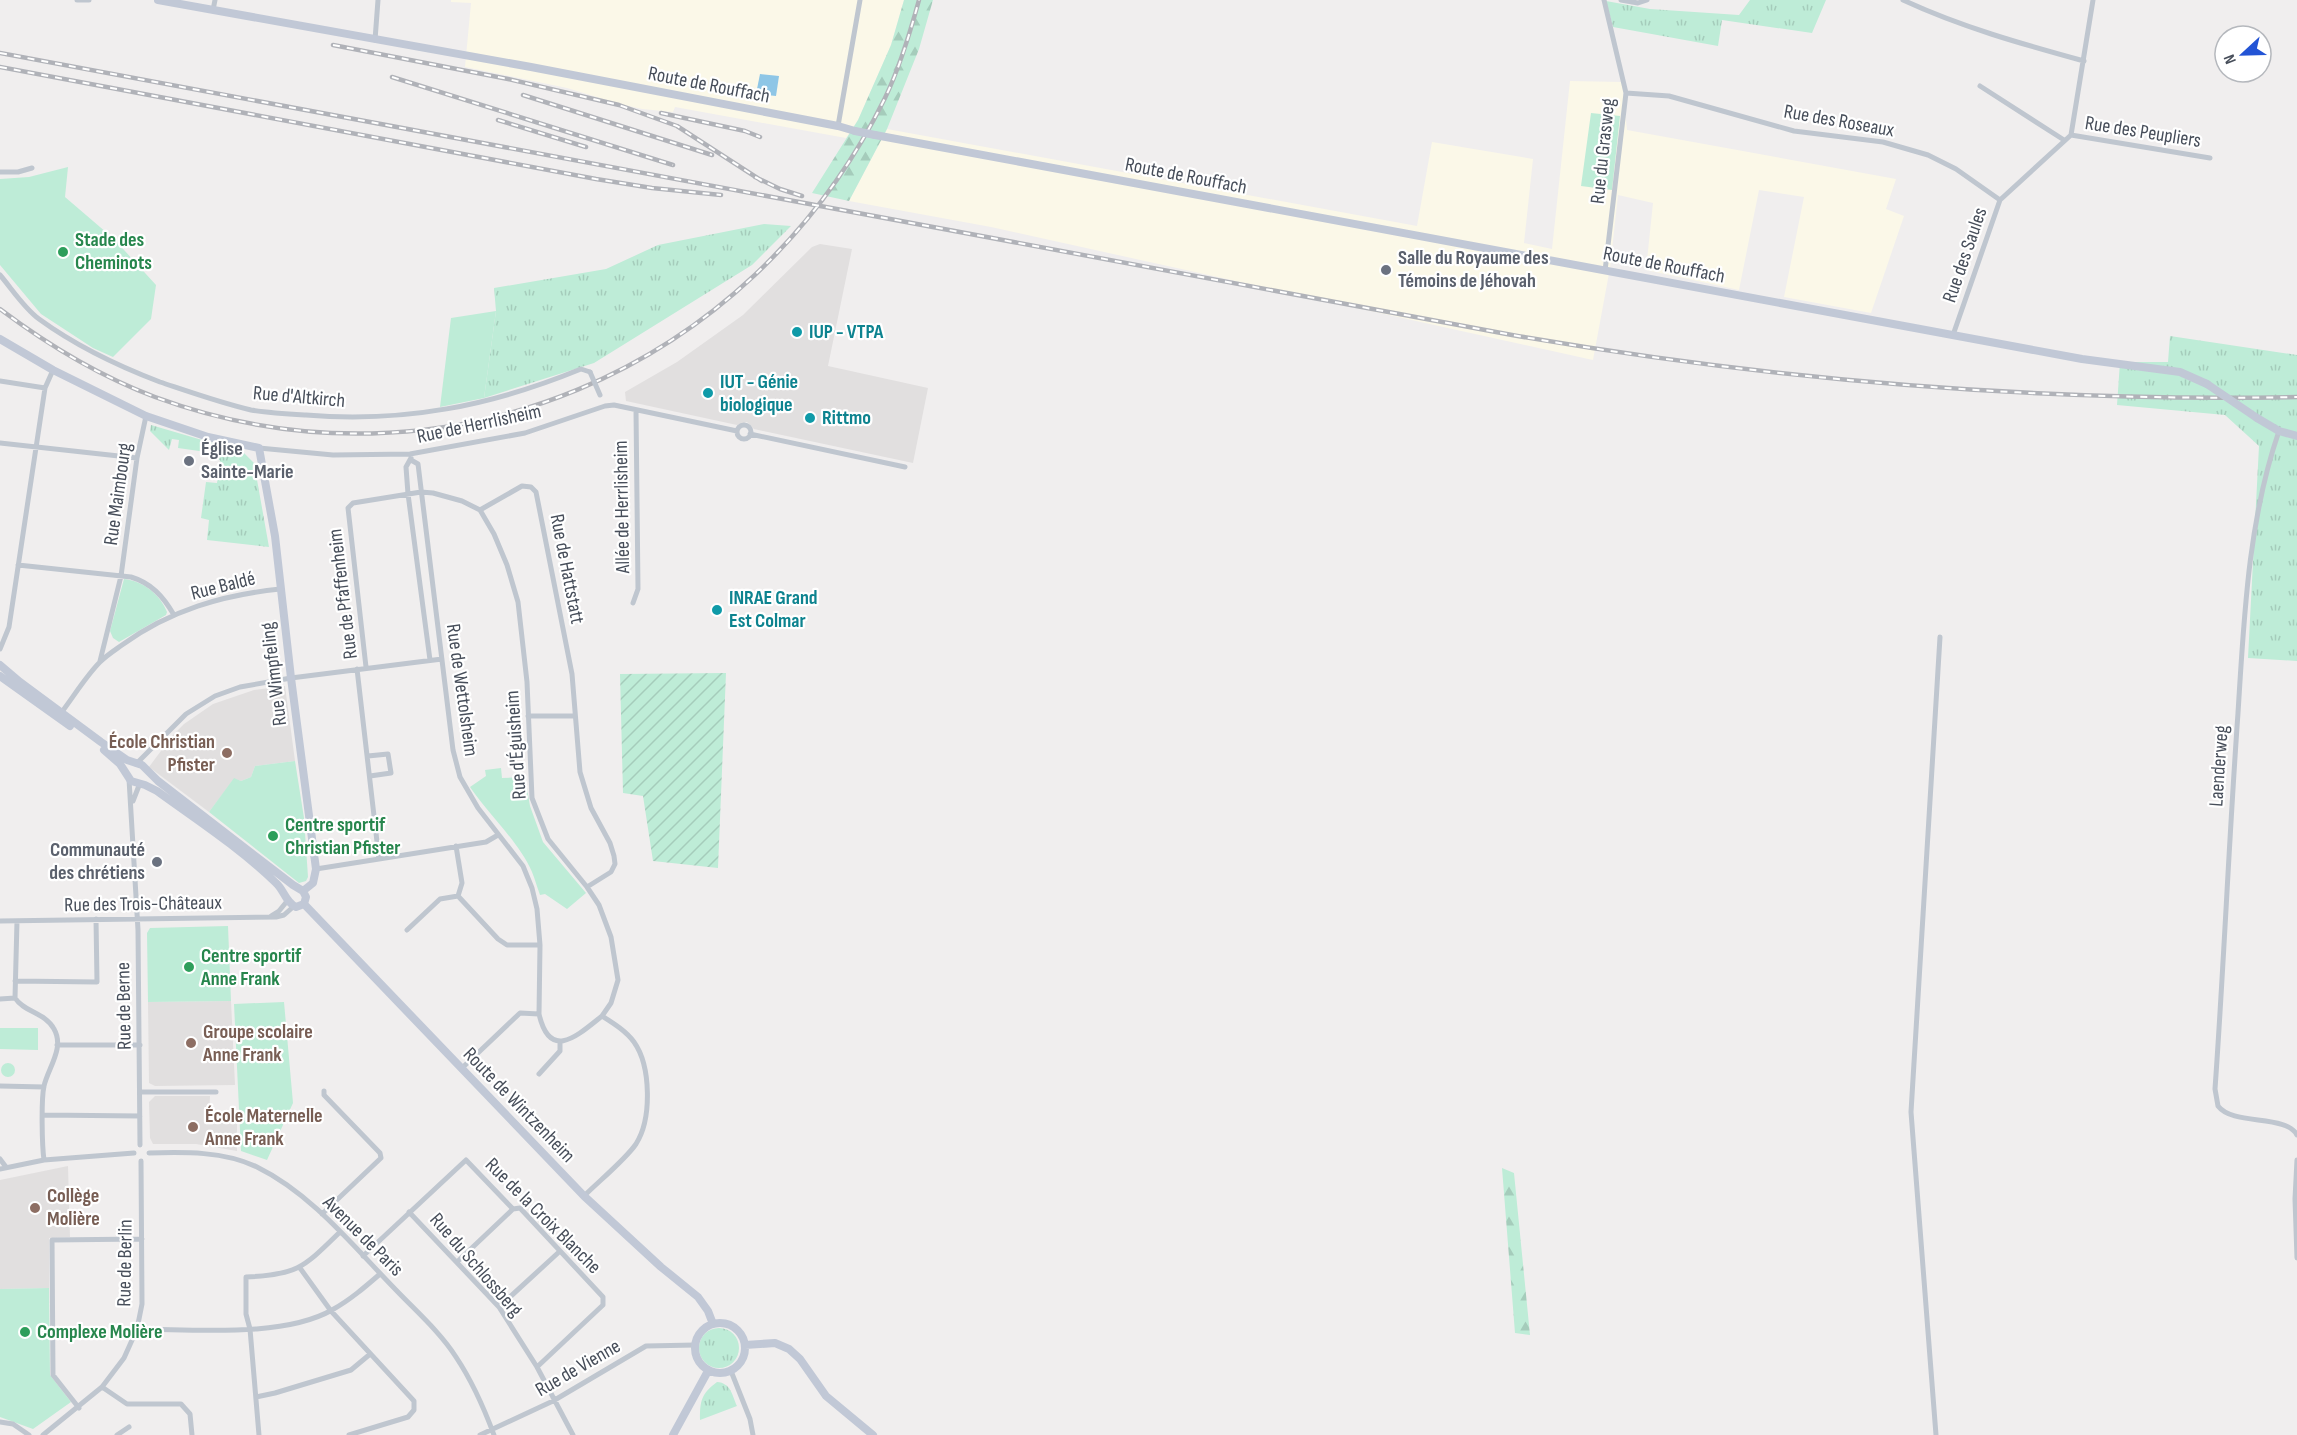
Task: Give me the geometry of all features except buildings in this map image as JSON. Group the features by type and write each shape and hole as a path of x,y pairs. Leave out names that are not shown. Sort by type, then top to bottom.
{"main road":[{"name":"Route de Rouffach","path":"158,0 507,63 875,135 2082,359 2180,372 2207,384 2279,431"},
{"path":"0,339 52,370 146,416 208,437 259,448"},
{"path":"2279,431 2297,436"},
{"name":"Rue Wimpfeling","path":"259,448 275,536 316,869"},
{"path":"0,665 61,713 128,760 142,765 158,781 302,890 306,897 304,904 299,907 291,903 278,884 223,839 157,791 140,783 134,783 109,753 0,676"},
{"path":"128,777 128,769 136,764"},
{"path":"140,783 146,779 147,770"},
{"path":"291,903 291,890 302,890 313,883 316,869"},
{"name":"Route de Wintzenheim","path":"304,904 584,1196 661,1267 698,1297 708,1311 713,1324"},
{"path":"713,1324 725,1324 735,1328 742,1335 745,1345 744,1358 739,1365 731,1371 719,1374 708,1371 695,1356 694,1345 698,1335 713,1324"},
{"path":"745,1345 775,1343 789,1349 800,1359 826,1396 873,1435"},
{"path":"674,1435 708,1371"}],"street":[{"path":"77,0 89,0"},
{"path":"213,10 215,0"},
{"path":"375,40 378,0"},
{"path":"838,126 860,0"},
{"name":"Rue du Grasweg","path":"1604,0 1626,93 1605,271"},
{"path":"1621,0 1638,3 1647,0"},
{"path":"1903,0 1936,15 2026,45 2084,61"},
{"path":"2071,135 2093,0"},
{"path":"1980,86 2064,140"},
{"name":"Rue des Roseaux","path":"1626,93 1669,96 1794,131 1884,142 1928,155 1956,169 2000,200"},
{"name":"Rue des Saules","path":"1953,335 2000,200 2071,135"},
{"name":"Rue des Peupliers","path":"2071,135 2210,158"},
{"path":"0,172 18,172 32,168"},
{"name":"Rue d'Altkirch","path":"0,275 37,318 86,349 116,364 190,393 252,410 333,417 398,416 447,410 530,389 581,369 590,372 605,406"},
{"path":"0,647 9,627 45,388 52,370"},
{"path":"0,381 45,388"},
{"name":"Rue de Herrlisheim","path":"259,448 333,456 411,457 525,433 614,405 737,431"},
{"name":"Allée de Herrlisheim","path":"633,603 638,589 636,410"},
{"name":"Rue Maimbourg","path":"100,662 121,576 137,458 146,416"},
{"name":"Rue de Herrlisheim","path":"737,431 740,426 745,425 750,430 750,434"},
{"name":"Rue de Herrlisheim","path":"737,431 738,436 743,439 750,434 905,467"},
{"name":"Laenderweg","path":"2279,431 2252,541 2241,655 2215,1089 2218,1106 2228,1114 2289,1127 2297,1134"},
{"path":"0,443 137,458"},
{"name":"Rue de Wettolsheim","path":"430,660 408,494 406,467 411,457 418,464 453,750 460,777 478,808 523,866 532,888 537,909 540,945 539,1014 544,1030 552,1039 560,1042"},
{"name":"Rue de Hattstatt","path":"480,510 522,486 531,487 536,492 572,674 580,772 591,808 610,843 615,864 611,872 587,887"},
{"path":"408,494 421,492 462,501 480,510"},
{"name":"Rue de Pfaffenheim","path":"366,667 348,508 353,503 408,494"},
{"name":"Rue d'Éguisheim","path":"480,510 494,534 507,565 518,602 527,682 532,798 548,839 599,905 611,937 618,980 611,1003 602,1016"},
{"path":"18,565 140,580 155,589 174,615"},
{"name":"Rue Baldé","path":"100,662 142,631 174,615 210,601 245,593 280,589"},
{"path":"1936,1435 1911,1112 1940,638"},
{"path":"136,764 186,714 215,696 240,687 366,667 442,659"},
{"path":"61,713 100,662"},
{"path":"357,669 380,859"},
{"path":"528,716 574,716"},
{"path":"147,770 148,758 153,748"},
{"path":"368,756 388,754 391,773 370,776"},
{"name":"Rue de Berne","path":"128,777 132,811 137,919 140,1145"},
{"path":"132,811 133,799 140,783"},
{"path":"316,869 486,842 498,835"},
{"path":"456,846 462,883 459,896"},
{"path":"459,896 498,939 507,945 540,945"},
{"path":"407,930 440,899 459,896"},
{"name":"Rue des Trois-Châteaux","path":"0,921 269,917 284,915 291,903"},
{"path":"15,981 97,982 96,919"},
{"path":"17,921 15,998 18,1003 48,1020 56,1030 56,1054 44,1087 44,1160"},
{"path":"0,999 15,998"},
{"path":"461,1069 520,1013 539,1014"},
{"path":"538,1074 560,1052 560,1042 569,1041 602,1016 634,1042 641,1056 647,1107 645,1123 635,1145 584,1196"},
{"path":"57,1045 140,1045"},
{"path":"0,1086 44,1087"},
{"path":"322,1214 381,1158 380,1153 324,1095 324,1091"},
{"path":"140,1092 216,1092"},
{"path":"43,1115 140,1116"},
{"path":"140,1145 146,1146 149,1152 148,1158 141,1161 137,1160 134,1153 135,1148 140,1145"},
{"name":"Avenue de Paris","path":"149,1152 215,1155 256,1166 287,1186 322,1214 437,1333 455,1355 470,1381 493,1433"},
{"path":"0,1159 3,1168 44,1160 134,1153"},
{"name":"Rue de la Croix Blanche","path":"363,1256 466,1160 513,1209 520,1208 603,1297 603,1305 537,1367"},
{"path":"2297,1160 2295,1199 2297,1258"},
{"name":"Rue de Berlin","path":"43,1435 102,1387 124,1358 137,1329 142,1304 141,1161"},
{"path":"458,1262 513,1209"},
{"name":"Rue du Schlossberg","path":"409,1212 499,1307 537,1367 573,1435"},
{"path":"259,1435 250,1329 246,1314 246,1277 275,1276 300,1268 340,1232"},
{"path":"79,1408 53,1375 52,1240 142,1239"},
{"path":"499,1307 559,1252"},
{"path":"300,1268 331,1311 369,1355 414,1401 414,1410 408,1417 349,1435"},
{"path":"137,1329 250,1329 289,1325 331,1311 354,1296 380,1274"},
{"path":"53,1333 79,1333"},
{"name":"Rue de Vienne","path":"480,1435 493,1433 553,1401 646,1346 694,1345"},
{"path":"256,1397 351,1370 369,1355"},
{"path":"731,1371 747,1410 753,1435"},
{"path":"102,1387 127,1404 181,1404 190,1414 192,1435"},
{"path":"0,1422 13,1424 29,1435"},
{"path":"117,1435 129,1427"}],"shaded area":[{"path":"451,0 904,0 891,45 858,120 846,138 675,107 673,112 642,109 567,88 465,67 471,3 451,2"},
{"path":"1570,81 1622,82 1627,130 1896,179 1886,209 1904,216 1871,313 1784,297 1804,197 1759,190 1739,290 1646,270 1653,203 1618,195 1610,268 1593,360 991,227 849,201 887,129 1417,226 1432,142 1533,159 1524,243 1552,249"},
{"path":"820,244 852,249 828,366 928,388 913,463 754,429 747,422 737,425 626,401 625,392 677,362 743,315 812,247"},
{"name":"École Christian Pfister","path":"285,686 295,761 255,766 251,777 241,781 234,779 209,812 149,767 184,724 213,704 254,690"},
{"name":"Groupe scolaire Anne Frank","path":"231,1001 235,1085 155,1086 149,1083 148,1002"},
{"name":"École Maternelle Anne Frank","path":"155,1096 210,1096 209,1116 237,1116 237,1151 196,1144 153,1144 150,1138 149,1102"},
{"name":"Collège Molière","path":"68,1166 70,1237 49,1238 49,1288 0,1289 0,1180"}],"green space":[{"path":"904,0 933,0 919,49 887,129 849,201 812,193 858,120 891,45"},
{"path":"1750,0 1826,0 1812,33 1722,20 1718,46 1613,27 1606,1 1650,9 1739,15"},
{"path":"1591,113 1620,116 1612,190 1581,186"},
{"name":"Stade des Cheminots","path":"68,167 65,197 114,239 156,285 151,319 113,357 93,348 41,314 0,265 0,179 29,177"},
{"path":"764,224 791,226 752,265 594,363 484,398 496,311 494,288 606,269 658,245"},
{"path":"496,311 484,398 440,407 451,318"},
{"path":"2170,336 2297,355 2297,661 2248,658 2259,446 2225,415 2117,405 2120,362 2168,362"},
{"path":"151,425 243,452 254,463 269,547 207,540 209,520 201,518 206,482 217,483 220,460 213,458 213,453 178,448 179,440 172,439 169,450 150,431"},
{"path":"124,579 138,582 150,590 164,605 167,612 166,615 119,642 113,638 110,631"},
{"path":"726,673 718,868 653,861 643,796 623,793 620,674"},
{"name":"Centre sportif Christian Pfister","path":"295,761 304,818 308,877 306,881 299,883 209,812 234,778 241,781 251,777 255,766"},
{"path":"501,768 502,778 525,777 530,806 543,842 586,893 567,909 545,894 540,895 532,872 520,850 470,787 486,776 485,770"},
{"name":"Centre sportif Anne Frank","path":"228,926 231,1001 148,1002 147,933 150,928"},
{"path":"284,1002 293,1103 267,1160 241,1151 234,1004"},
{"path":"0,1028 38,1028 38,1050 0,1049"},
{"path":"8,1063 13,1065 15,1070 13,1075 8,1077 3,1075 1,1070 3,1065"},
{"path":"1502,1168 1514,1173 1530,1335 1515,1333"},
{"name":"Complexe Molière","path":"49,1288 50,1375 71,1402 33,1429 0,1417 0,1289"},
{"path":"719,1328 727,1329 733,1334 738,1340 738,1356 733,1362 727,1367 719,1368 711,1367 705,1362 700,1356 699,1348 700,1340 705,1334 711,1329"},
{"path":"717,1382 728,1387 737,1406 700,1420 702,1398"}],"water":[{"path":"760,74 779,76 776,96 756,94"}],"railway":[{"path":"0,309 74,359 134,389 155,397 264,426 372,433 477,421 578,390 671,341 755,275 827,194 885,98 900,62 919,0"},
{"path":"333,45 508,79 619,105 677,126 762,181"},
{"path":"0,53 1512,335 1610,351 1805,376 1903,385 2100,396 2297,397"},
{"path":"0,67 596,179 652,188 721,195"},
{"path":"392,77 673,165"},
{"path":"523,95 712,155"},
{"path":"661,113 745,131 760,137"},
{"path":"498,120 586,147"},
{"path":"755,177 802,196"}],"place":[{"name":"Stade des Cheminots","path":"63,252"},
{"name":"Salle du Royaume des Témoins de Jéhovah","path":"1386,270"},
{"name":"IUP - VTPA","path":"797,332"},
{"name":"IUT - Génie biologique","path":"708,393"},
{"name":"Rittmo","path":"810,418"},
{"name":"Église Sainte-Marie","path":"189,461"},
{"name":"INRAE Grand Est Colmar","path":"717,610"},
{"name":"École Christian Pfister","path":"227,753"},
{"name":"Centre sportif Christian Pfister","path":"273,836"},
{"name":"Communauté des chrétiens","path":"157,862"},
{"name":"Centre sportif Anne Frank","path":"189,967"},
{"name":"Groupe scolaire Anne Frank","path":"191,1043"},
{"name":"École Maternelle Anne Frank","path":"193,1127"},
{"name":"Collège Molière","path":"35,1208"},
{"name":"Complexe Molière","path":"25,1332"}]}
